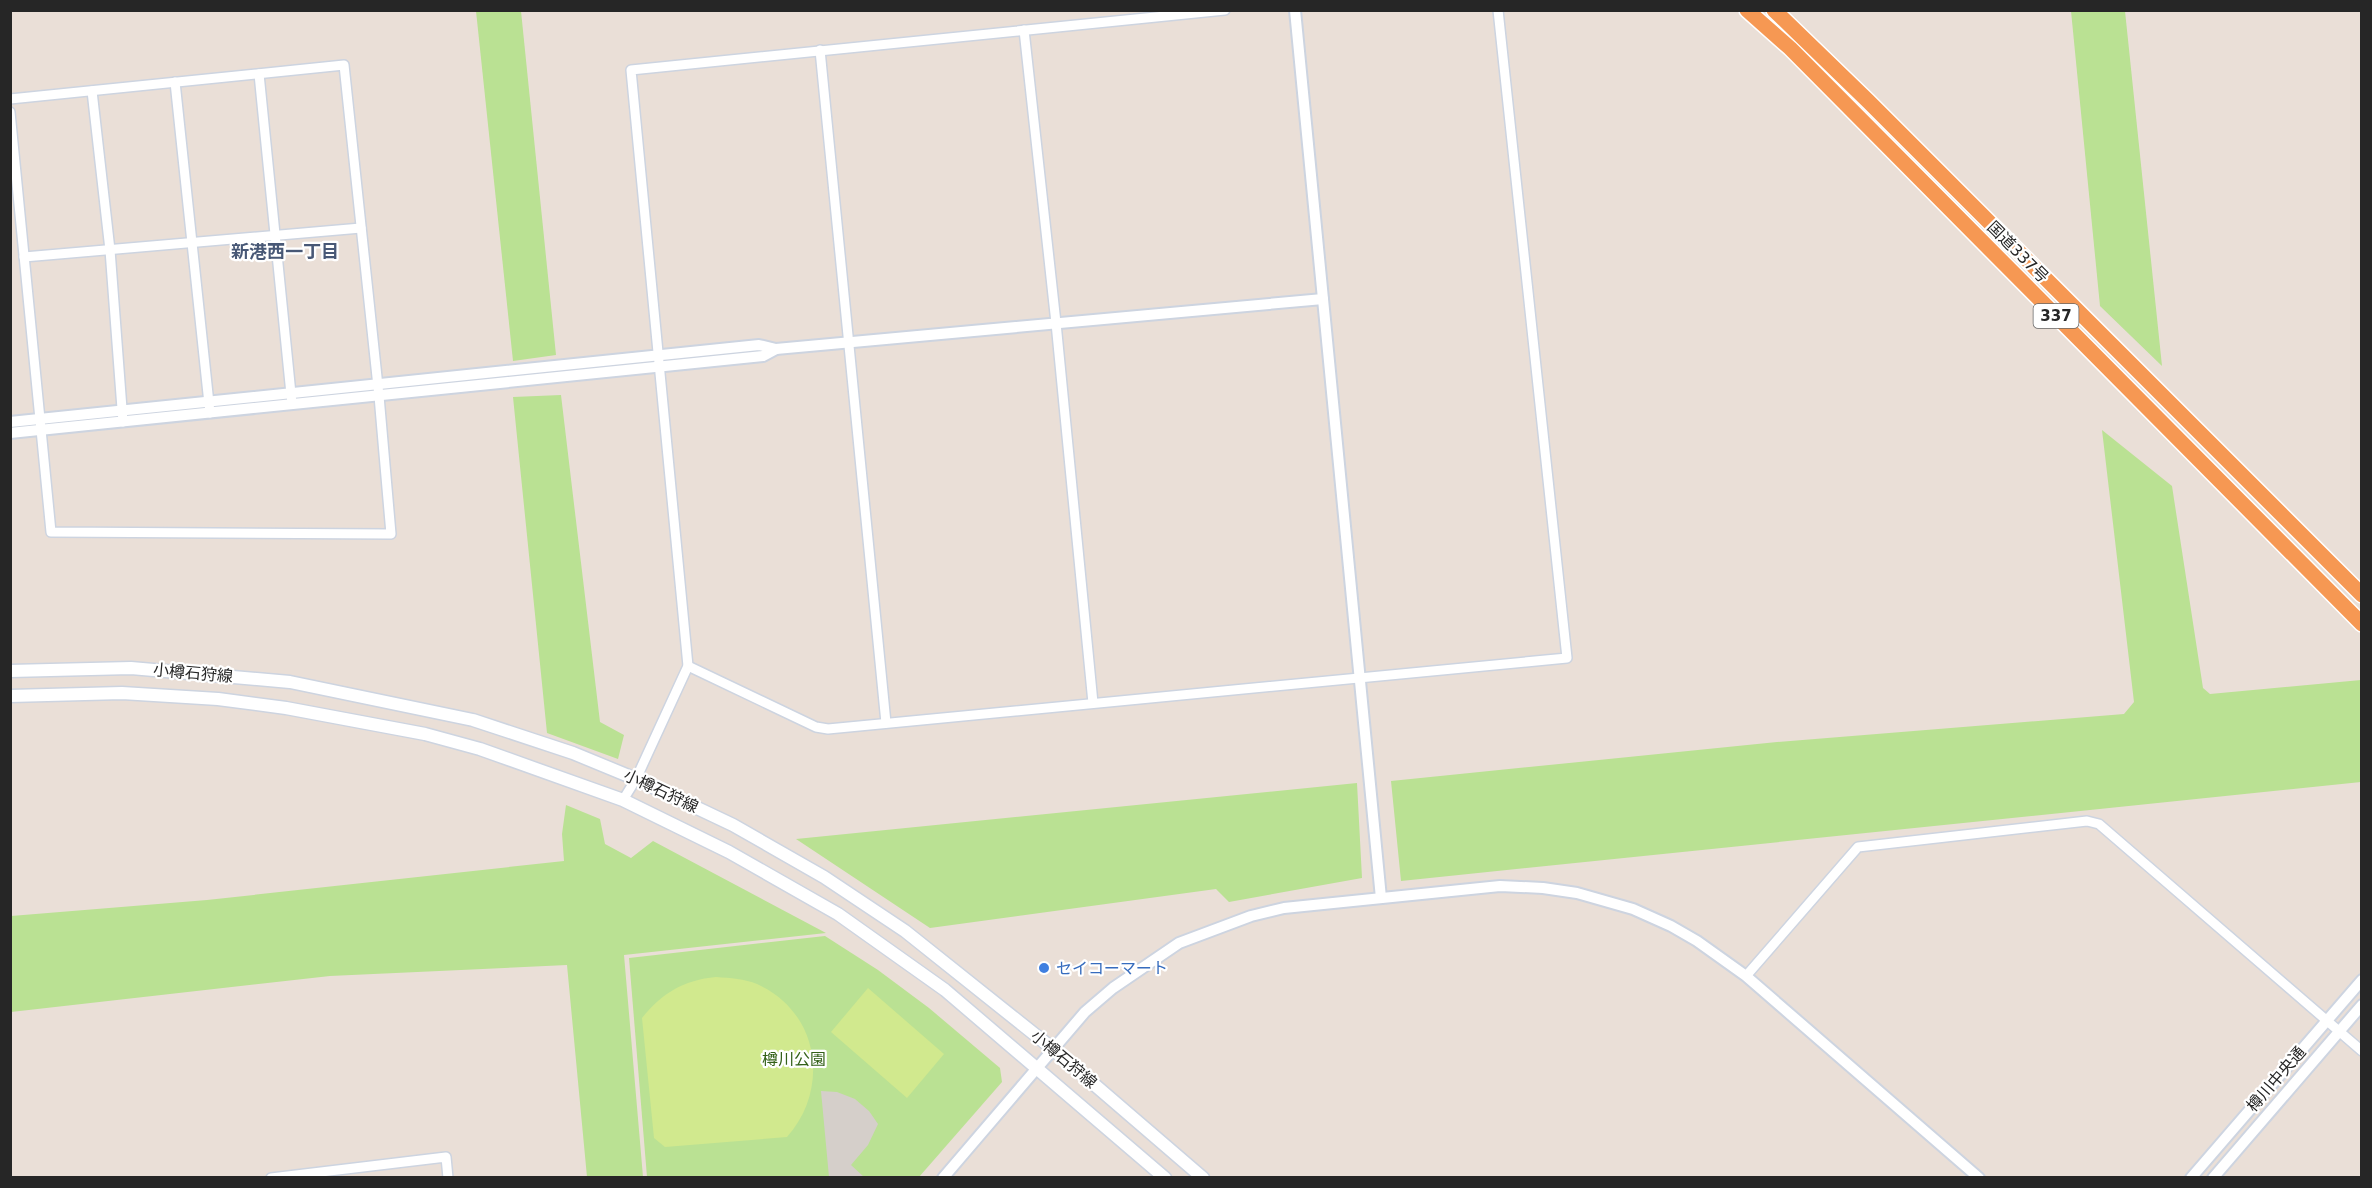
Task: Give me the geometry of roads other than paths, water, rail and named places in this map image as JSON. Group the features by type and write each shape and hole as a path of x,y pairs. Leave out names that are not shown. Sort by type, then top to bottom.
{"highway":[{"name":"国道337号","path":"1748,10 1790,48 2361,624"},
{"name":"国道337号","path":"1774,10 1885,117 2361,595"}],"main road":[{"name":"小樽石狩線","path":"10,671 131,668 290,682 473,720 573,753 636,779 733,825 859,899 905,931 1053,1049 1203,1178"},
{"name":"小樽石狩線","path":"10,696 122,693 218,699 286,708 425,734 480,749 623,800 729,852 837,914 945,990 1165,1178"}],"street":[{"path":"623,800 636,779 688,666 631,70 1225,10"},
{"path":"1295,10 1382,898"},
{"path":"688,666 816,727 828,729 1567,658 1498,10"},
{"path":"1024,30 1056,323 1093,703"},
{"path":"820,50 886,723"},
{"path":"10,99 344,65 391,534 51,532 10,112"},
{"path":"259,74 291,399"},
{"path":"175,82 209,407"},
{"path":"92,91 110,250 122,416"},
{"path":"24,257 361,228"},
{"path":"10,422 41,424 658,361 763,356 777,349 1323,299"},
{"path":"10,433 41,424"},
{"path":"1746,976 1858,847 2086,821 2099,824 2361,1051"},
{"path":"943,1178 1085,1012 1113,988 1179,943 1251,915 1284,908 1500,886 1543,888 1577,893 1623,906 1671,926 1714,952 1746,976 1979,1178"},
{"name":"樽川中央通","path":"2191,1178 2361,980"},
{"name":"樽川中央通","path":"2213,1178 2361,1005"},
{"path":"271,1178 446,1157 448,1178"}],"place":[{"name":"セイコーマート","path":"1044,968"}],"district":[{"name":"新港西一丁目","path":"285,251"}],"park label":[{"name":"樽川公園","path":"794,1059"}]}
